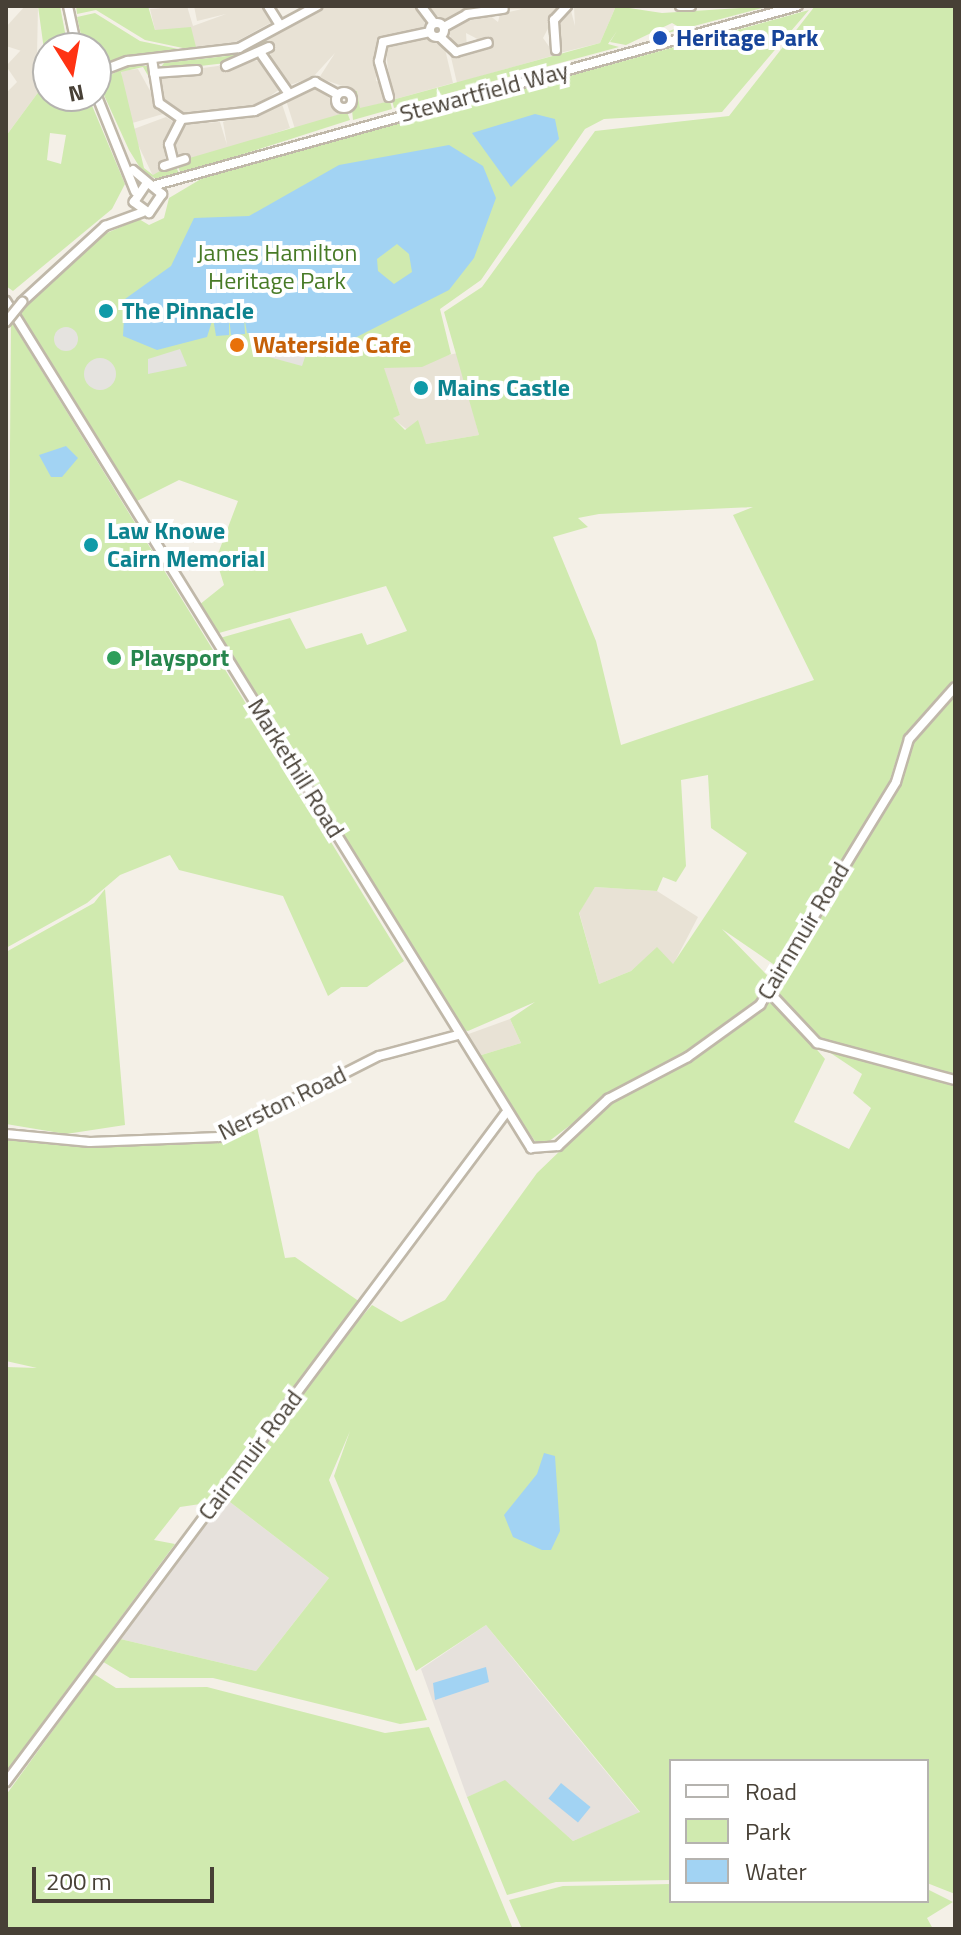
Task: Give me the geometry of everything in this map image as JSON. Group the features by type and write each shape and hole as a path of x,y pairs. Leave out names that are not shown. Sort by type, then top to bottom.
{"street":[{"path":"68,6 74,32"},
{"path":"268,6 280,25"},
{"path":"112,69 152,59 220,53 317,6"},
{"path":"421,6 434,23 444,27 499,10 496,22"},
{"path":"556,50 548,39 557,14 567,6"},
{"path":"680,6 691,6"},
{"name":"Stewartfield Way","path":"152,184 174,186 242,159 797,6"},
{"path":"430,32 434,23"},
{"path":"440,37 444,27"},
{"path":"389,97 382,81 379,61 383,42 430,32 456,52 488,43"},
{"path":"226,66 262,55 269,47"},
{"path":"262,55 287,91"},
{"path":"152,59 159,103 182,119 255,111 287,91 315,82 338,95"},
{"path":"154,73 197,70"},
{"path":"105,112 133,170 135,193 143,212 121,216"},
{"path":"173,160 169,144 182,119"},
{"path":"164,166 173,160 185,159"},
{"path":"133,170 152,184 163,199"},
{"path":"6,322 22,302 121,216 135,193 152,184"},
{"name":"Stewartfield Way","path":"143,212 163,199 174,186"},
{"name":"Markethill Road","path":"6,301 505,1114"},
{"name":"Cairnmuir Road","path":"514,1130 531,1148 558,1146 608,1099 688,1057 770,993 896,782 909,739 955,687"},
{"path":"770,993 817,1043 955,1080"},
{"name":"Nerston Road","path":"6,1134 90,1142 219,1137 379,1056 458,1035"},
{"path":"496,1131 514,1130 505,1114"},
{"name":"Cairnmuir Road","path":"6,1782 496,1131 505,1114"}],"shaded area":[{"path":"25,6 38,6 37,32 32,32 32,54 6,46 6,27"},
{"path":"187,6 193,26 226,14 197,21 194,6 262,6 272,22 230,45 197,51 155,30 150,9"},
{"path":"325,6 416,6 423,14 426,31 378,44 376,81 384,83 390,101 360,109 357,91 319,78 335,53 313,77 290,85 269,58 273,48 263,39"},
{"path":"427,6 560,6 543,38 555,55 457,83 450,53 489,45 466,33 467,49 453,47 448,27 489,15 498,22 500,14 522,9 464,11 444,22"},
{"path":"616,6 600,43 560,53 557,21 570,7 575,26 574,7"},
{"path":"426,37 445,49 453,83 392,100 385,45"},
{"path":"21,50 32,52 32,101 6,136 6,93 17,82 6,66"},
{"path":"261,60 280,89 258,105 186,115 163,99 159,74"},
{"path":"138,69 163,114 129,124 121,71"},
{"path":"314,86 347,112 295,129 285,97"},
{"path":"281,101 290,128 187,162 175,156 173,142 187,124 220,122 227,145 223,122"},
{"path":"166,117 177,124 165,140 165,169 153,176 131,130"},
{"path":"66,327 75,330 78,339 75,348 66,351 57,348 54,339 57,330"},
{"path":"261,338 306,354 302,366 258,354"},
{"path":"180,349 187,366 148,374 148,359"},
{"path":"458,353 479,435 426,444 392,418 400,415 383,368"},
{"path":"100,358 111,363 116,374 111,385 100,390 89,385 84,374 89,363"},
{"path":"595,887 657,891 698,917 673,965 657,948 631,971 599,984 579,912"},
{"path":"510,1019 521,1043 475,1057 463,1036"},
{"path":"226,1499 329,1578 256,1671 116,1638"},
{"path":"486,1625 640,1813 573,1841 505,1781 467,1797 421,1669"}],"green space":[{"path":"38,6 60,6 65,32 42,32"},
{"path":"76,6 148,6 155,30 191,27 197,51 145,40 96,10 77,14"},
{"path":"616,6 662,13 770,6 660,35 679,27 672,23 626,45 610,42 617,31 608,44 619,47 394,108 392,100 600,43"},
{"name":"James Hamilton Heritage Park","path":"815,6 955,6 955,682 903,738 888,786 776,966 722,929 767,975 762,999 693,1051 625,1084 540,1148 475,1057 521,1043 510,1019 535,1002 468,1031 455,1028 220,638 290,618 306,649 362,633 367,645 407,631 386,586 219,633 199,605 224,585 216,559 238,501 179,480 135,502 19,312 100,236 139,219 149,225 164,218 169,198 206,176 809,10 722,112 604,119 585,129 481,280 440,309 451,354 422,367 384,368 400,415 393,418 405,430 418,420 426,444 479,435 444,312 482,287 595,131 729,116","holes":["753,507 733,515 814,680 621,745 596,641 553,537 588,527 578,518 599,514","708,775 711,828 747,853 673,964 657,947 631,971 599,984 579,913 595,887 657,891 663,877 676,882 686,866 681,780"]},
{"path":"95,13 140,41 183,50 112,65 112,32 80,32 77,17"},
{"path":"263,39 268,43 234,62 158,71 164,63 227,56"},
{"path":"127,66 147,66 150,79 143,67 121,72 144,168 153,175 174,163 180,175 156,179 142,171 112,112 112,74"},
{"path":"350,90 357,91 360,108 390,101 392,109 353,120"},
{"path":"32,101 32,112 95,112 125,184 112,209 13,291 6,286 6,136","holes":["50,133 66,135 61,164 47,160"]},
{"path":"347,112 350,120 181,174 176,162"},
{"name":"Playsport","path":"11,321 404,961 367,987 341,987 328,996 283,896 179,870 170,855 120,875 87,903 6,948"},
{"path":"955,692 955,1078 819,1041 778,995 778,983 840,887 912,739"},
{"path":"105,889 125,1125 66,1134 6,1124 6,952 94,903"},
{"path":"772,998 825,1059 794,1122 849,1149 871,1108 853,1093 862,1074 826,1050 955,1085 955,1894 929,1884 929,1759 669,1759 669,1880 556,1882 507,1895 467,1797 505,1780 573,1841 640,1812 486,1625 416,1671 334,1476 350,1431 329,1480 427,1720 400,1724 213,1678 130,1678 100,1660 116,1638 256,1671 329,1578 226,1499 332,1351 372,1305 401,1322 445,1300 537,1173 614,1099 678,1066"},
{"path":"256,1122 285,1258 295,1257 360,1302 207,1503 180,1507 154,1540 175,1544 6,1772 6,1367 37,1368 6,1361 6,1139 202,1143"},
{"path":"94,1674 116,1688 207,1687 385,1733 429,1727 513,1929 6,1929 6,1795"},
{"path":"669,1884 669,1903 929,1903 929,1890 953,1902 927,1918 933,1929 522,1929 509,1900 563,1886"}],"water":[{"path":"535,114 555,119 559,139 511,187 472,133"},
{"path":"449,145 483,166 496,198 474,258 449,290 337,347 247,333 244,315 245,334 231,335 229,317 229,335 216,336 213,318 207,337 157,350 123,336 125,299 171,266 194,218 249,216 339,165","holes":["397,244 409,254 412,272 394,284 378,271 377,259"]},
{"path":"66,446 78,458 62,477 51,477 39,455"},
{"path":"544,1453 555,1456 560,1531 551,1550 542,1550 513,1537 504,1515 537,1474"},
{"path":"486,1667 489,1682 435,1700 433,1683"},
{"path":"561,1783 591,1807 578,1822 548,1799"}],"place":[{"name":"Heritage Park","path":"660,38"},
{"name":"The Pinnacle","path":"106,311"},
{"name":"Waterside Cafe","path":"237,345"},
{"name":"Mains Castle","path":"421,388"},
{"name":"Law Knowe Cairn Memorial","path":"91,545"},
{"name":"Playsport","path":"114,658"}]}
